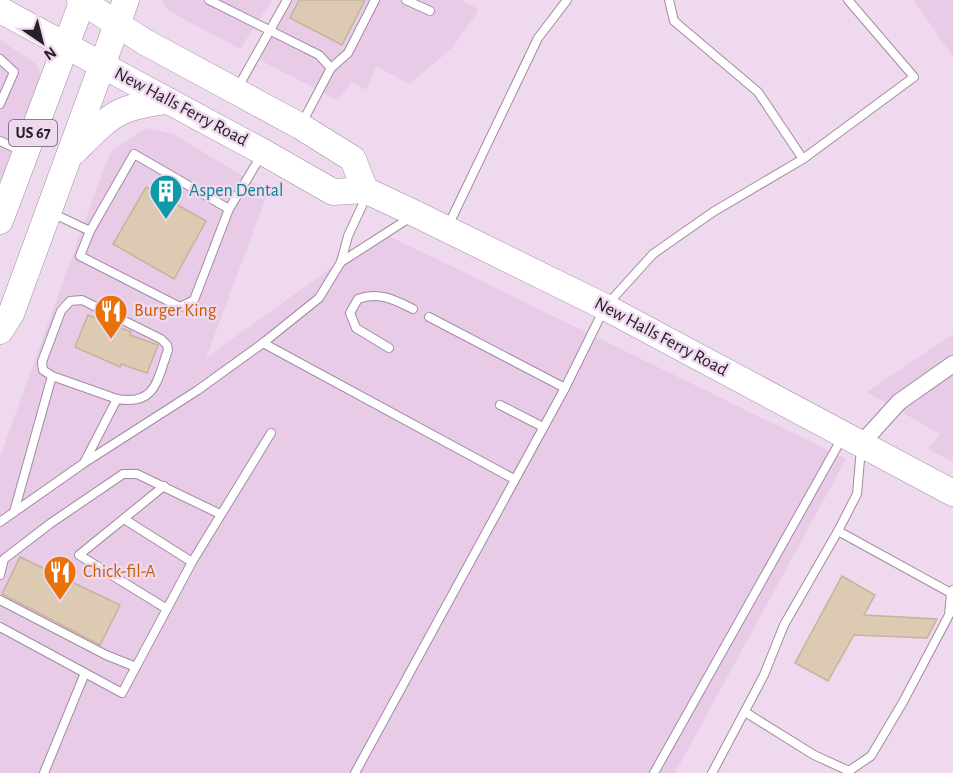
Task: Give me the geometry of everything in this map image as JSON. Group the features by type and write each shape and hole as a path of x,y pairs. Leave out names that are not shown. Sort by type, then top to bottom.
{"main road":[{"name":"US 67","path":"0,221 82,0"},
{"path":"82,0 145,42 300,126 353,159 367,191"},
{"name":"US 67","path":"0,331 11,314 126,0"},
{"name":"New Halls Ferry Road","path":"0,10 333,192 367,191 416,214 605,307 953,493"},
{"path":"71,155 99,126 120,111 140,104 168,100"}],"street":[{"path":"853,440 899,402 953,364"}],"lane":[{"path":"209,0 319,55 331,68"},
{"path":"236,92 287,0"},
{"path":"300,126 331,68 348,53 375,0"},
{"path":"406,0 430,11"},
{"path":"447,230 538,38 567,0"},
{"path":"669,0 674,21 758,92 803,159"},
{"path":"355,773 565,388 605,307 653,254 713,212 803,159 914,77 848,0"},
{"path":"0,59 14,72 0,104"},
{"path":"0,141 25,153"},
{"path":"230,209 134,154 90,231 80,256 180,307 194,300 230,209 263,152"},
{"path":"0,522 84,463 198,390 263,343 319,298 341,262 348,236 367,191"},
{"path":"49,212 90,231"},
{"path":"341,262 416,214"},
{"path":"389,348 356,328 350,313 357,299 370,294 397,301 413,309"},
{"path":"82,300 161,339 168,350 155,387 145,397 133,402 117,399 52,376 43,370 42,362 61,311 70,301 82,300"},
{"path":"429,317 565,388"},
{"path":"263,343 514,479"},
{"path":"13,513 52,376"},
{"path":"84,463 117,399"},
{"path":"500,405 543,427"},
{"path":"0,627 122,693 192,562 271,433"},
{"path":"712,773 746,712 784,625 857,494 853,440"},
{"path":"654,773 853,440"},
{"path":"0,575 4,559 51,523 123,474 138,474 220,514"},
{"path":"164,486 79,555 166,609"},
{"path":"124,519 192,562"},
{"path":"746,712 814,755 849,771 871,756 903,702 949,615 952,592 838,531"},
{"path":"0,600 106,655 135,667"},
{"path":"44,773 85,673"}],"shaded area":[{"path":"161,0 272,0 240,49 169,11"},
{"path":"282,0 462,0 479,10 452,48 409,84 376,66 366,90 352,82 337,100 260,60"},
{"path":"913,0 953,0 953,56"},
{"path":"0,40 36,64 44,84 5,183 0,180"},
{"path":"147,128 174,134 268,192 206,358 381,232 846,459 675,773 0,773 0,457 112,150"},
{"path":"953,334 953,462 928,449 940,434 867,392"}],"building":[{"path":"299,0 365,0 342,45 290,18"},
{"path":"146,187 206,221 174,279 113,244"},
{"name":"Burger King","path":"88,315 131,332 130,335 158,345 147,373 121,364 120,367 75,347"},
{"name":"Chick-fil-A","path":"20,557 120,605 100,645 2,594"},
{"path":"842,576 875,595 864,615 937,619 927,638 854,635 828,681 795,663"}],"place":[{"name":"Aspen Dental","path":"166,220"},
{"name":"Burger King","path":"111,340"},
{"name":"Chick-fil-A","path":"60,601"}]}
